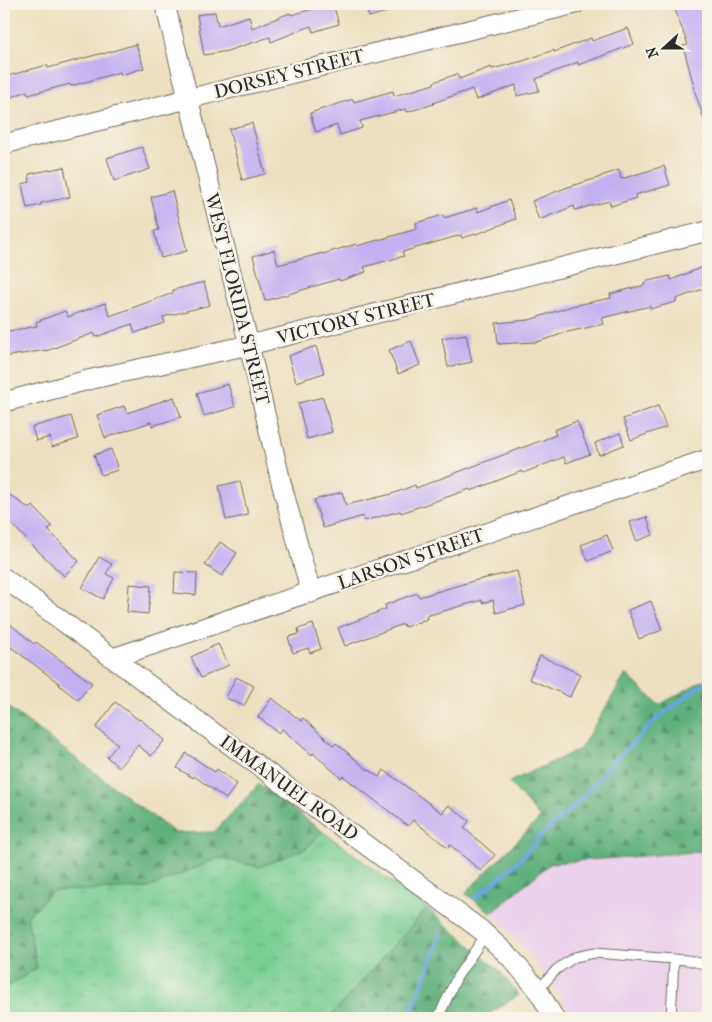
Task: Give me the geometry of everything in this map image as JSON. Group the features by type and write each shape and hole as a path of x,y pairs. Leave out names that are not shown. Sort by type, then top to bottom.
{"street":[{"name":"WEST FLORIDA STREET","path":"165,4 281,482 311,593"},
{"name":"DORSEY STREET","path":"4,144 574,4"},
{"name":"VICTORY STREET","path":"4,402 92,379 249,345 708,231"},
{"name":"LARSON STREET","path":"113,658 708,459"},
{"name":"IMMANUEL ROAD","path":"4,578 486,934 510,957 538,990 554,1018"}],"lane":[{"path":"438,1018 457,977 486,934"},
{"path":"538,990 557,969 575,956 594,953 686,960 708,965"},
{"path":"671,1018 674,959"}],"shaded area":[{"path":"708,851 708,1018 571,1018 560,996 530,956 491,913 551,863"}],"green space":[{"path":"626,674 659,705 708,678 708,851 551,863 491,913 465,893 540,818 509,782 580,749"},
{"path":"4,704 175,833 214,832 259,784 322,831 307,848 259,867 219,858 148,888 52,891 27,917 37,968 4,989"},
{"path":"322,831 427,908 329,1018 12,1018 4,1007 4,989 37,968 27,917 52,891 148,888 219,858 259,867 307,848"},
{"path":"427,908 501,972 519,995 483,1018 329,1018"}],"building":[{"path":"333,4 339,24 313,32 311,26 271,42 270,37 227,51 204,55 197,15 215,12 218,26 249,16 252,28 290,13 291,15"},
{"path":"364,4 404,4 404,7 369,17"},
{"path":"683,4 702,4 708,20 708,29 704,31 708,48 708,125 706,125 693,86 683,46 688,45 674,7"},
{"path":"628,28 634,44 578,65 578,62 536,79 539,91 517,96 516,85 476,100 472,89 407,112 406,109 360,121 362,128 340,135 337,125 316,132 310,113 353,99 354,102 393,91 394,96 434,84 434,82 457,74 459,79 491,67 492,69 523,61 591,38 592,41"},
{"path":"136,44 144,68 121,75 120,72 71,86 70,84 28,95 27,91 4,100 4,77 47,65 48,68"},
{"path":"252,123 265,174 242,180 229,129"},
{"path":"142,147 150,169 114,181 107,158"},
{"path":"664,166 670,185 635,195 636,198 611,206 609,201 575,210 574,206 539,220 532,201 619,170 621,179"},
{"path":"64,167 70,197 27,208 22,184 30,182 29,174"},
{"path":"172,191 187,251 161,258 154,231 159,230 151,197"},
{"path":"509,200 516,219 462,238 461,235 402,252 404,256 364,267 366,272 340,281 339,279 265,301 253,256 274,250 278,265 417,229 416,223 443,215 444,218 477,208 478,212"},
{"path":"708,265 708,287 676,299 676,302 650,309 650,306 602,318 604,324 558,334 534,343 498,344 496,323 529,320 572,306 611,298 610,294 645,285 644,282 670,276 671,280"},
{"path":"204,282 210,305 163,317 165,323 135,333 132,324 96,337 94,333 46,351 4,357 4,332 37,326 36,322 65,311 68,317 105,303 110,316 173,293 173,290"},
{"path":"466,334 472,362 448,367 442,338"},
{"path":"411,341 420,365 398,374 389,350"},
{"path":"316,346 324,373 296,382 288,356"},
{"path":"228,384 235,407 204,416 197,393"},
{"path":"174,397 181,417 152,426 151,422 105,438 97,415 124,406 127,413"},
{"path":"323,397 332,432 307,439 298,403"},
{"path":"658,406 666,427 631,440 623,419"},
{"path":"71,416 78,439 52,447 50,437 36,441 32,427"},
{"path":"577,421 590,454 566,463 564,457 471,491 470,489 401,513 400,511 364,521 363,516 323,528 314,500 342,492 346,505 392,494 415,485 416,488 556,435 554,430"},
{"path":"620,433 624,445 599,455 595,443"},
{"path":"111,449 118,470 101,475 94,455"},
{"path":"240,481 248,515 226,520 219,486"},
{"path":"4,491 30,509 33,506 52,526 48,530 79,561 64,576 4,516"},
{"path":"647,517 653,535 636,541 630,522"},
{"path":"607,535 613,551 588,561 581,545"},
{"path":"220,542 237,553 222,576 205,565"},
{"path":"99,557 112,564 106,574 114,578 103,599 82,588"},
{"path":"517,571 525,605 496,613 493,600 482,603 482,600 426,616 427,619 405,627 403,624 345,646 338,628 386,609 385,605 417,593 419,597 473,581"},
{"path":"175,572 197,573 196,595 174,593"},
{"path":"129,584 151,586 148,614 127,612"},
{"path":"651,601 662,630 639,639 628,610"},
{"path":"4,619 34,644 36,642 92,683 78,700 11,647 4,657"},
{"path":"313,624 321,649 310,653 308,648 293,653 288,637 299,634 298,629"},
{"path":"218,644 229,665 201,678 191,657"},
{"path":"540,656 580,674 570,697 529,679"},
{"path":"236,677 254,686 244,706 226,698"},
{"path":"272,698 301,721 303,718 334,746 336,743 379,777 384,770 442,813 449,805 469,821 464,828 495,855 481,871 450,845 448,848 413,820 408,826 343,776 341,778 282,729 279,733 258,717"},
{"path":"115,702 140,719 165,740 151,756 138,745 119,767 107,757 118,744 96,728"},
{"path":"186,753 215,772 217,769 237,784 226,799 194,776 193,778 177,768"}],"waterway":[{"path":"475,898 522,858 539,837 574,806 614,761 659,717 708,680"},
{"path":"409,1018 442,932"}]}
